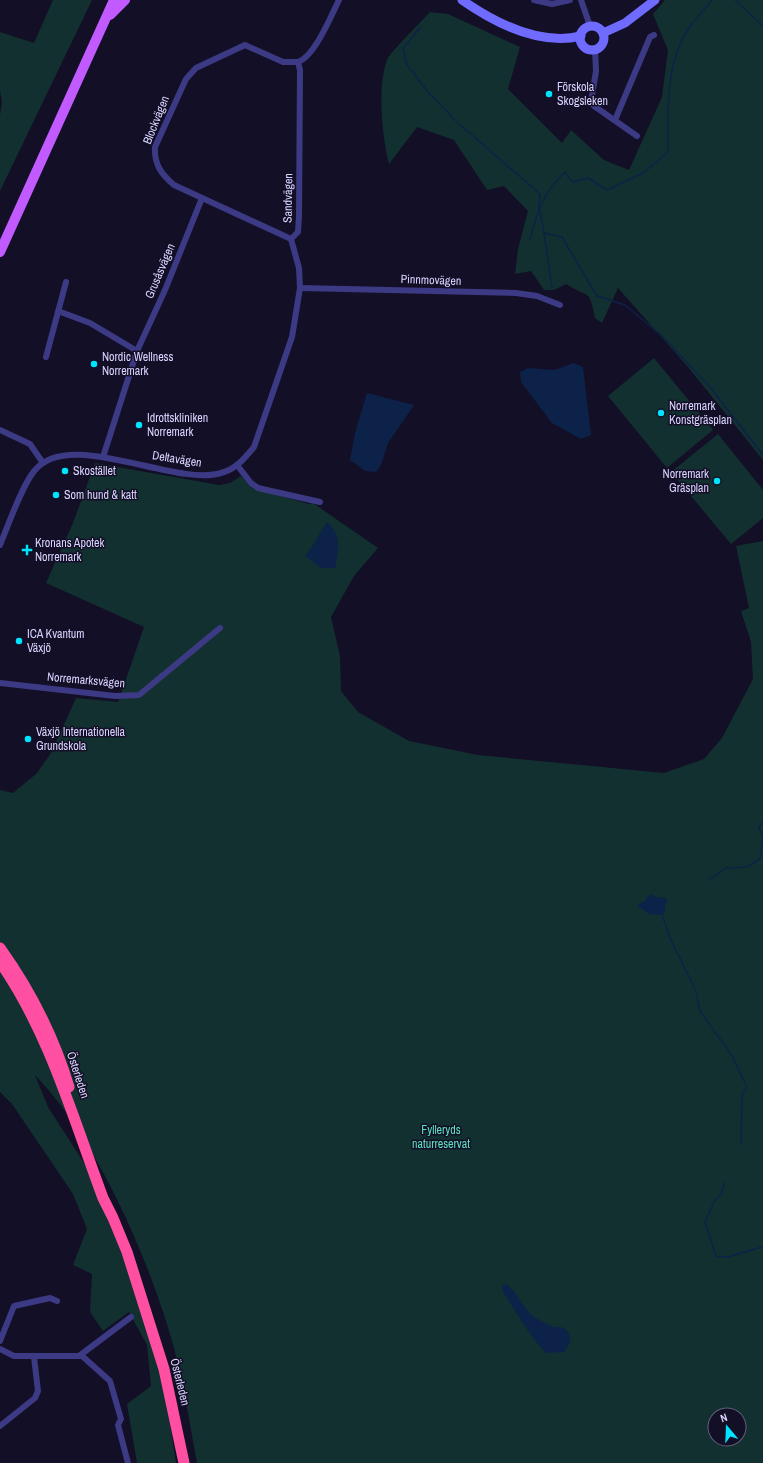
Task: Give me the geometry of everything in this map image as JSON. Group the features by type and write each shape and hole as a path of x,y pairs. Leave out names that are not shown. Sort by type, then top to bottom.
{"highway":[{"name":"Österleden","path":"0,948 30,996 60,1058 75,1106 109,1196 113,1218"},
{"name":"Österleden","path":"0,962 24,1000 40,1034 103,1198 113,1218 140,1291 164,1370 184,1463"}],"main road":[{"path":"0,238 108,0"},
{"path":"0,252 114,0"},
{"path":"105,21 125,0"}],"street":[{"path":"298,62 303,60 312,51 339,0"},
{"path":"462,0 491,18 529,34 549,37 581,36"},
{"path":"534,0 552,4 570,0"},
{"path":"581,0 590,26"},
{"path":"603,33 625,23 655,0"},
{"path":"590,26 596,27 603,33 603,43 595,49 589,49 583,46 581,36 584,30 590,26"},
{"path":"615,120 650,37 654,35"},
{"name":"Blockvägen","path":"291,239 174,185 163,175 155,158 155,147 186,79 196,68 245,45 283,62 298,62"},
{"path":"595,49 596,71 591,102 594,106 637,136"},
{"name":"Sandvägen","path":"237,465 254,447 292,337 300,288 299,268 291,239 298,232 299,216 300,70 298,62"},
{"name":"Grusåsvägen","path":"103,457 137,351 165,290 202,198"},
{"path":"46,357 66,282"},
{"name":"Pinnmovägen","path":"300,288 516,293 537,296 560,305"},
{"path":"58,311 90,323 137,351"},
{"path":"0,430 30,444 44,464"},
{"name":"Deltavägen","path":"0,545 28,480 34,470 44,464 67,455 103,457 202,476 220,473 237,465"},
{"path":"237,465 251,483 258,488 300,496 320,502"},
{"name":"Norremarksvägen","path":"0,683 114,696 138,695 220,628"},
{"path":"0,1341 14,1306 50,1298 57,1301"},
{"path":"0,1349 14,1356 79,1356 131,1317"},
{"path":"81,1354 110,1381 121,1419 118,1426 128,1463"},
{"path":"0,1426 35,1398 38,1391 34,1357"}],"green space":[{"path":"53,0 92,0 0,191 0,115 2,102 0,91 0,32 34,43"},
{"path":"665,0 763,0 763,460 688,367 618,288 602,323 595,318 591,302 584,293 566,284 554,290 544,290 531,271 515,274 518,249 528,211 504,186 487,190 454,140 417,127 389,164 386,153 381,97 384,71 387,60 430,12 448,14 520,47 508,89 562,143 571,130 604,160 629,170 662,97 668,50 653,14"},
{"name":"Norremark Konstgräsplan","path":"654,358 713,430 667,468 608,396"},
{"name":"Norremark Gräsplan","path":"718,434 763,490 763,518 731,544 671,472"},
{"name":"Fylleryds naturreservat","path":"95,463 219,485 230,483 241,476 252,488 309,504 313,503 378,548 354,576 331,617 340,656 341,691 358,712 409,741 478,755 664,773 704,759 722,738 753,679 751,642 741,611 749,608 736,546 763,541 763,1463 197,1463 178,1362 164,1314 136,1240 119,1203 80,1132 58,1102 35,1075 48,1107 86,1166 133,1281 163,1378 176,1463 137,1463 127,1404 151,1386 147,1345 129,1312 103,1331 90,1312 92,1274 73,1265 87,1229 73,1194 12,1104 0,1092 0,790 13,793 37,773 51,753 76,698 118,702 144,627 46,583 73,523"}],"water":[{"path":"574,363 583,367 591,435 581,439 552,423 521,382 520,372 528,368 554,370"},
{"path":"367,393 414,405 388,443 381,465 376,472 365,471 350,460 355,433"},
{"path":"327,522 335,532 338,543 338,555 335,568 321,568 305,556"},
{"path":"652,894 655,897 666,898 667,902 665,912 662,915 649,914 637,905 645,901 649,895"},
{"path":"506,1284 534,1317 551,1326 566,1330 570,1341 564,1352 546,1353 540,1346 503,1292 502,1286"}],"waterway":[{"path":"530,239 542,202 551,187 565,172 573,182 588,178 607,190 643,173 668,152 669,90 675,59 687,31 712,0"},
{"path":"735,0 763,26"},
{"path":"421,27 403,48 406,63 428,92 457,122 540,194 539,206 544,233 562,237 597,296 625,305 662,336 710,387 763,455"},
{"path":"544,233 552,288"},
{"path":"709,880 726,868 747,867 760,859 763,837 759,828 763,822"},
{"path":"662,915 670,938 696,991 700,1011 731,1054 747,1087 742,1095 741,1144"},
{"path":"724,1183 722,1193 715,1200 705,1222 716,1256 728,1257 762,1247"}],"place":[{"name":"Förskola Skogsleken","path":"549,94"},
{"name":"Nordic Wellness Norremark","path":"94,364"},
{"name":"Norremark Konstgräsplan","path":"661,413"},
{"name":"Idrottskliniken Norremark","path":"139,425"},
{"name":"Skostället","path":"65,471"},
{"name":"Norremark Gräsplan","path":"717,481"},
{"name":"Som hund & katt","path":"56,495"},
{"name":"Kronans Apotek Norremark","path":"27,550"},
{"name":"ICA Kvantum Växjö","path":"19,641"},
{"name":"Växjö Internationella Grundskola","path":"28,739"}]}
